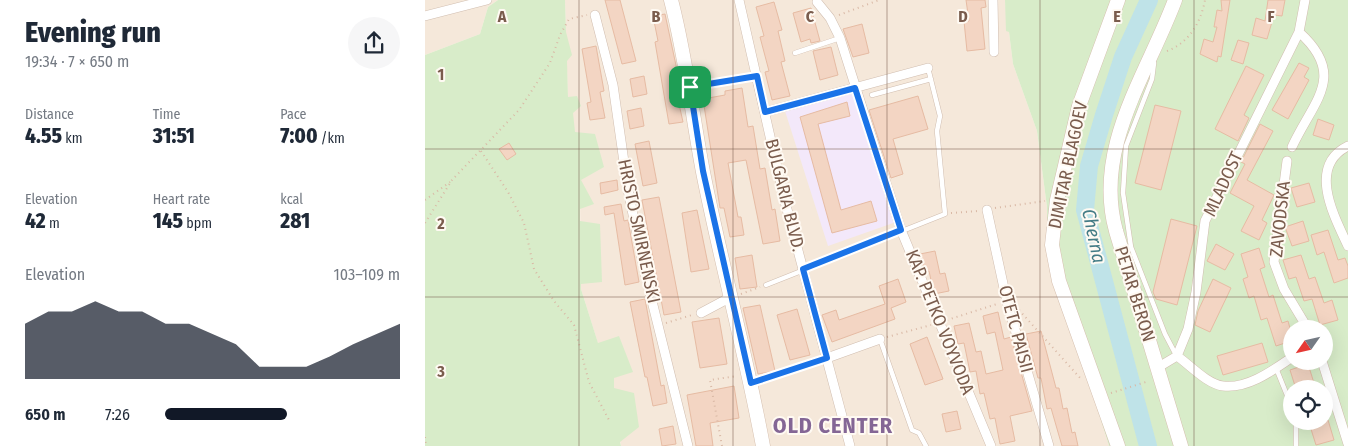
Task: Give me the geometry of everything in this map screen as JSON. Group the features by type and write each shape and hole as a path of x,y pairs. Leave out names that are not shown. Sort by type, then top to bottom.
{"main road":[{"path":"671,0 690,87 703,171 750,378 763,446"},
{"name":"DIMITAR BLAGOEV","path":"1118,0 1079,106 1057,200 1052,245 1055,267 1118,446"},
{"name":"PETAR BERON","path":"1175,0 1119,131 1111,180 1113,221 1181,446"}],"street":[{"path":"425,16 487,0"},
{"name":"BULGARIA BLVD.","path":"739,0 784,198 850,446"},
{"path":"993,0 994,52"},
{"name":"MLADOST","path":"1177,356 1188,329 1196,292 1205,221 1299,32 1305,0"},
{"name":"KAP. PETKO VOYVODA","path":"817,2 830,18 840,38 901,230 991,446"},
{"name":"HRISTO SMIRNENSKI","path":"595,14 613,85 628,190 688,446"},
{"path":"1292,147 1321,97 1325,80 1325,67 1311,42 1299,32"},
{"path":"765,112 928,68"},
{"path":"1348,146 1332,157 1327,166 1326,182 1334,218 1348,246"},
{"name":"ZAVODSKA","path":"1287,161 1274,262 1284,289 1303,320"},
{"name":"OTETC PAISII","path":"987,210 1007,302 1049,446"},
{"path":"701,313 731,297"},
{"path":"827,358 880,339"},
{"path":"1157,368 1177,356 1207,379 1222,386 1248,383 1283,364"},
{"path":"1325,370 1346,428 1348,444"}],"lane":[{"path":"795,53 840,38"},
{"path":"1155,55 1152,79 1126,146 1123,192 1131,247 1165,334 1177,356"},
{"path":"766,285 945,214 937,131 940,116 928,68"},
{"path":"872,95 931,79"},
{"path":"880,339 912,430 919,432 926,446"},
{"path":"1277,368 1283,384"},
{"path":"1296,430 1296,446"}],"path":[{"path":"830,18 879,0"},
{"path":"1155,55 1183,44 1193,31 1203,11 1205,0"},
{"path":"425,200 452,180 519,110 551,63 560,35 569,19 595,14"},
{"path":"690,87 757,76"},
{"path":"481,151 508,192 524,223 534,269 554,301 574,325 589,382 609,420"},
{"path":"425,223 452,180"},
{"path":"945,214 1057,200"},
{"path":"731,297 766,285"},
{"path":"1007,302 1034,325 1085,383"},
{"path":"659,324 701,313"},
{"path":"722,446 710,380 750,378 827,358"},
{"path":"1112,392 1149,381"},
{"path":"425,437 427,445"}],"shaded area":[{"path":"425,0 498,0 488,7 480,34 425,55"},
{"path":"565,0 1005,0 1013,64 1037,131 1047,207 1047,247 1109,446 621,446 606,369 581,289 580,191 568,103"},
{"path":"854,91 896,222 828,246 785,111"}],"green space":[{"path":"498,0 565,0 566,32 572,55 567,61 568,97 577,96 581,106 573,113 575,132 595,134 604,167 581,180 594,204 580,209 580,221 600,224 602,282 581,284 581,289 598,343 619,336 633,372 614,378 614,388 634,393 639,427 620,442 621,446 425,446 425,55 480,34 488,7"},
{"path":"1005,0 1348,0 1348,446 1109,446 1047,247 1047,207 1037,131 1013,64 1009,32 1006,31"}],"building":[{"path":"605,0 620,0 636,61 622,64"},
{"path":"966,0 985,0 986,7 981,8 985,49 967,51 964,21 969,21"},
{"path":"1221,0 1230,0 1221,57 1218,56 1217,62 1200,54 1204,39 1213,42 1217,27 1214,27 1217,10 1222,11"},
{"path":"1268,0 1285,0 1282,16 1274,15 1267,39 1252,35 1256,18 1265,21"},
{"path":"774,2 782,30 778,31 785,61 781,62 790,96 772,100 765,72 769,71 760,37 764,36 756,7"},
{"path":"811,8 820,41 811,43 810,39 801,42 793,13"},
{"path":"665,14 677,70 675,71 680,94 677,95 683,122 669,124 655,42 658,41 653,16"},
{"path":"862,24 869,53 853,57 843,29"},
{"path":"1238,40 1249,43 1243,64 1231,60"},
{"path":"596,46 604,91 600,92 605,118 590,120 587,103 591,102 582,49"},
{"path":"831,47 838,75 820,80 813,51"},
{"path":"1299,63 1309,68 1304,77 1309,80 1288,119 1272,110"},
{"path":"1246,66 1264,75 1244,115 1249,118 1238,141 1215,129"},
{"path":"644,76 647,94 633,97 630,79"},
{"path":"742,88 748,127 753,126 760,169 765,168 772,210 775,209 780,241 763,244 746,160 728,163 738,217 741,217 744,235 730,237 724,208 720,208 703,99 725,95 725,91"},
{"path":"918,96 928,129 893,139 903,174 891,178 869,110"},
{"path":"847,102 850,116 818,124 841,210 871,201 877,221 832,233 800,117"},
{"path":"1155,105 1181,111 1161,190 1135,183"},
{"path":"641,108 644,126 630,129 627,111"},
{"path":"1318,119 1334,125 1329,140 1313,135"},
{"path":"1260,124 1273,131 1247,180 1274,195 1262,220 1267,223 1259,240 1241,231 1254,206 1230,193 1245,164 1241,162"},
{"path":"649,141 657,183 643,186 635,144"},
{"path":"509,143 516,154 507,160 499,149"},
{"path":"617,180 618,190 601,194 600,183"},
{"path":"1309,183 1315,202 1297,207 1291,188"},
{"path":"659,197 681,312 664,315 642,200"},
{"path":"621,204 624,221 628,220 639,282 625,285 614,213 605,215 604,207"},
{"path":"697,210 709,269 691,272 682,213"},
{"path":"1171,219 1197,226 1177,305 1156,299 1153,292"},
{"path":"1303,221 1309,241 1292,246 1285,227"},
{"path":"1328,230 1338,260 1345,258 1348,266 1348,278 1334,283 1324,252 1317,255 1311,235"},
{"path":"1216,244 1234,254 1225,270 1207,261"},
{"path":"1259,248 1265,267 1260,269 1269,297 1273,295 1283,323 1283,344 1276,346 1267,318 1261,320 1254,296 1249,298 1243,279 1248,277 1241,254"},
{"path":"935,251 940,274 945,273 949,291 934,294 929,271 925,272 920,254"},
{"path":"752,255 757,287 740,289 735,258"},
{"path":"1301,255 1309,279 1315,277 1324,303 1332,300 1338,320 1318,320 1312,299 1304,301 1296,277 1289,279 1283,260"},
{"path":"898,279 906,302 891,308 895,319 832,342 822,315 836,310 839,320 885,304 879,286"},
{"path":"1213,279 1231,288 1210,332 1195,325 1198,311"},
{"path":"645,299 661,386 664,385 667,403 653,406 647,377 645,377 630,302"},
{"path":"760,305 775,371 758,374 743,308"},
{"path":"797,309 810,355 790,360 777,315"},
{"path":"998,312 1004,339 1011,337 1032,411 1010,416 1015,441 1000,444 995,418 990,419 984,393 980,394 976,371 970,372 964,343 958,344 954,326 969,323 976,352 981,351 986,374 1003,370 995,332 987,334 983,316"},
{"path":"719,318 727,364 700,368 692,322"},
{"path":"1041,331 1056,388 1059,388 1063,409 1067,408 1072,433 1075,432 1078,446 1062,446 1051,408 1047,409 1041,378 1038,378 1026,334"},
{"path":"927,337 943,379 925,385 910,344"},
{"path":"1262,343 1268,362 1223,375 1217,356"},
{"path":"1290,370 1310,370 1313,380 1293,380"},
{"path":"734,386 739,418 710,423 713,446 696,446 687,395"},
{"path":"957,411 961,429 946,432 942,414"},
{"path":"673,426 676,444 662,446 659,429"},
{"path":"1311,430 1331,430 1334,440 1316,445"}],"waterway":[{"name":"Cherna","path":"1148,446 1085,210 1089,166 1104,115 1123,57 1149,0"}],"district":[{"name":"OLD CENTER","path":"833,425"}],"route":[{"path":"757,76 765,112 855,88 901,230 803,269 827,358 751,383 703,171 690,87 757,76"}]}
